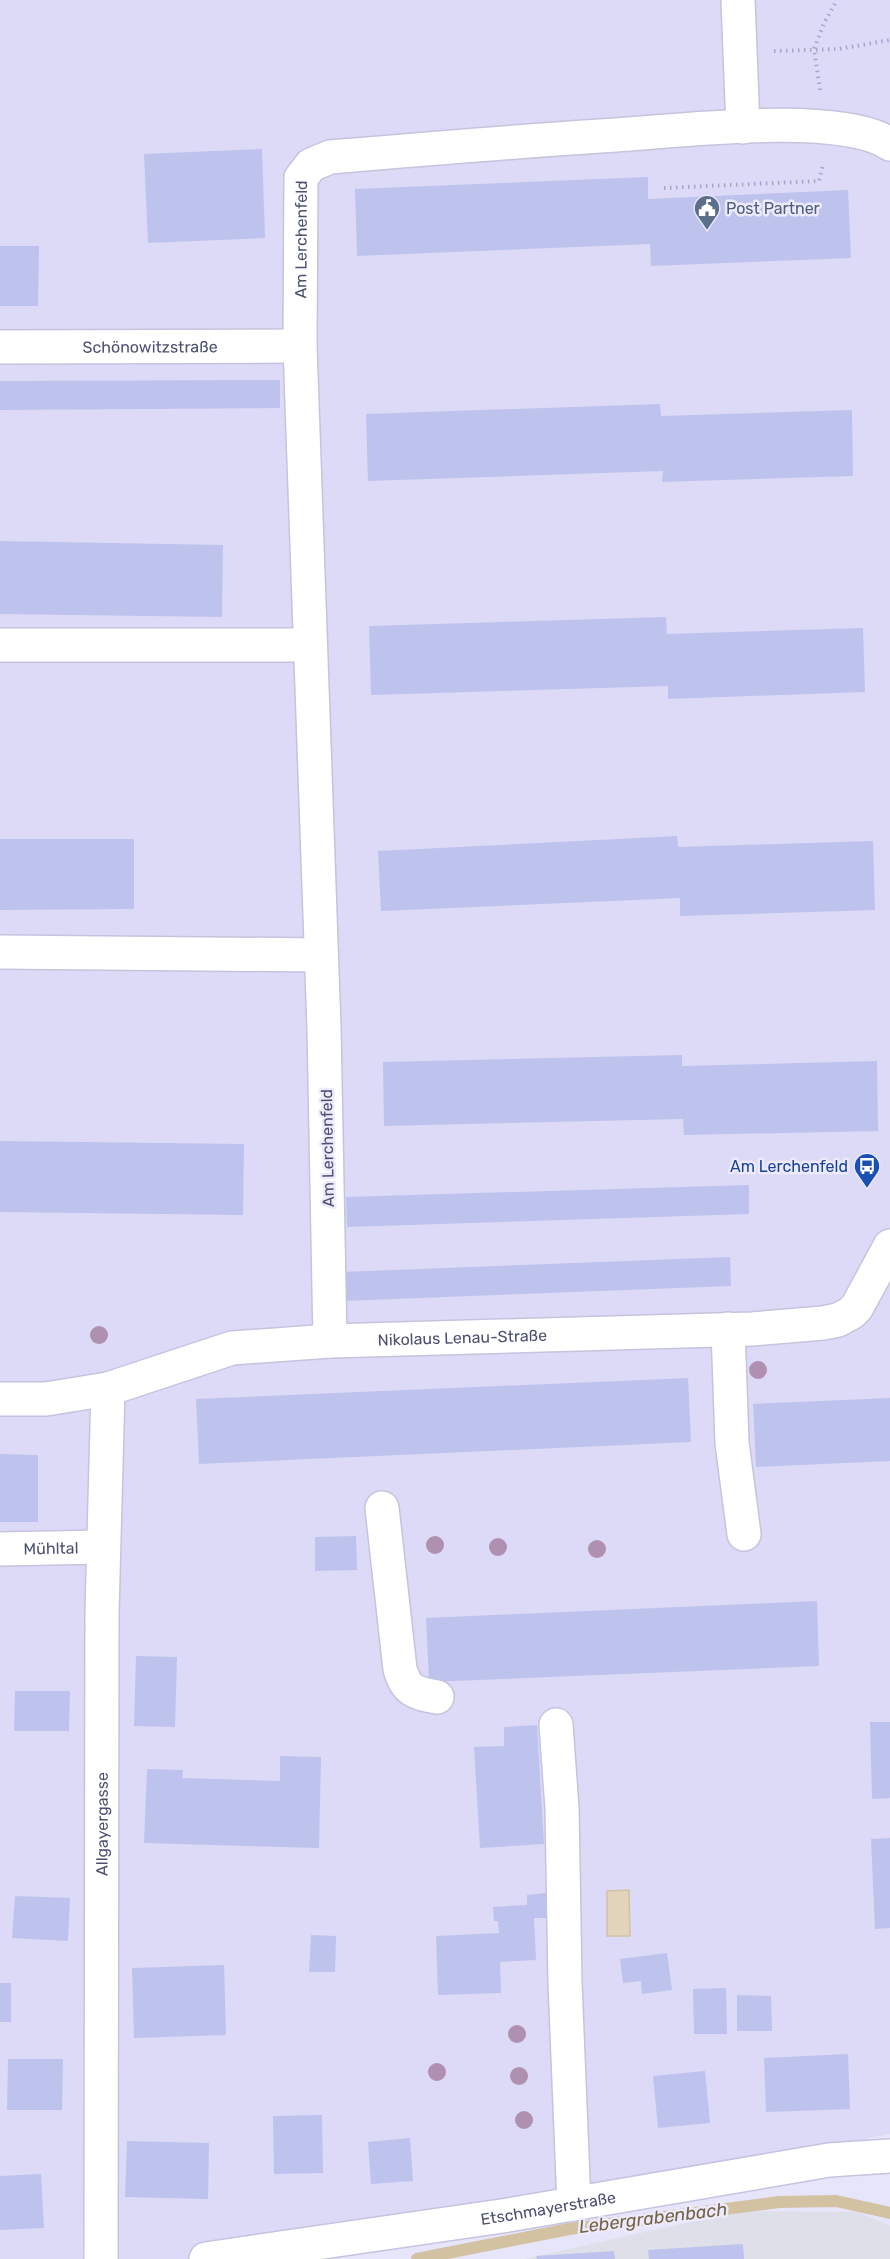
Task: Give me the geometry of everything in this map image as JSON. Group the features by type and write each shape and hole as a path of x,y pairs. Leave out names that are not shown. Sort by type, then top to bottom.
{"street":[{"path":"738,0 738,53 743,127"},
{"name":"Am Lerchenfeld","path":"330,1341 321,956 300,346 300,186 305,170 321,159 488,144 743,127 825,127 871,134 890,144"},
{"name":"Schönowitzstraße","path":"0,347 300,346"},
{"path":"0,645 310,645"},
{"path":"0,952 321,956"},
{"name":"Nikolaus Lenau-Straße","path":"0,1399 46,1399 108,1389 232,1348 330,1341 728,1329 823,1323 851,1314 857,1307 880,1292 890,1246"},
{"path":"728,1329 732,1443 744,1534"},
{"name":"Allgayergasse","path":"101,2259 102,1547 108,1389"},
{"path":"382,1508 403,1681 411,1690 437,1697"},
{"name":"Mühltal","path":"0,1549 102,1547"},
{"path":"556,1725 562,1808 565,1983 574,2204"},
{"name":"Etschmayerstraße","path":"206,2259 574,2204 830,2160 890,2156"}],"path":[{"path":"820,93 814,49 824,22 837,0"},
{"path":"738,53 839,49 890,40"},
{"path":"664,188 819,181 823,172 824,160"}],"shaded area":[{"path":"0,0 890,0 890,2134 269,2259 0,2259"},
{"path":"629,1890 630,1936 607,1936 607,1891"},
{"path":"740,2211 858,2212 890,2226 890,2259 524,2259"}],"building":[{"path":"262,149 265,238 148,243 144,154"},
{"path":"648,177 648,199 848,190 851,258 651,266 650,244 357,256 355,189"},
{"path":"0,246 39,246 38,306 0,306"},
{"path":"280,380 280,408 0,410 0,381"},
{"path":"660,404 661,416 852,410 853,476 662,482 663,471 368,481 366,414"},
{"path":"0,541 223,545 222,617 0,614"},
{"path":"666,617 667,634 863,628 865,692 668,699 668,686 371,695 369,626"},
{"path":"677,836 678,847 873,841 875,910 680,916 680,898 381,911 378,851"},
{"path":"0,839 134,839 134,909 0,910"},
{"path":"682,1055 682,1066 877,1061 878,1131 684,1135 683,1119 384,1126 383,1062"},
{"path":"0,1141 244,1144 243,1215 0,1212"},
{"path":"749,1185 749,1214 347,1227 346,1197"},
{"path":"730,1257 731,1286 343,1301 342,1272"},
{"path":"688,1378 691,1442 199,1464 196,1399"},
{"path":"890,1398 890,1461 756,1467 753,1404"},
{"path":"0,1454 38,1455 38,1522 0,1522"},
{"path":"356,1536 357,1570 315,1571 315,1537"},
{"path":"817,1601 819,1666 429,1682 426,1618"},
{"path":"136,1656 177,1657 175,1727 134,1726"},
{"path":"15,1691 70,1691 69,1731 14,1731"},
{"path":"870,1722 890,1722 890,1798 872,1799"},
{"path":"537,1725 544,1844 480,1848 474,1747 504,1746 504,1727"},
{"path":"280,1756 321,1757 319,1848 144,1843 147,1769 183,1770 182,1778 280,1781"},
{"path":"890,1838 890,1928 875,1929 871,1839"},
{"path":"546,1893 547,1918 534,1918 536,1960 500,1962 501,1993 438,1995 436,1936 499,1933 498,1921 494,1921 493,1907 527,1905 527,1895"},
{"path":"15,1896 70,1898 68,1941 12,1938"},
{"path":"311,1935 336,1936 335,1972 309,1972"},
{"path":"667,1953 672,1990 642,1994 641,1981 623,1983 620,1959"},
{"path":"224,1965 226,2035 134,2038 132,1968"},
{"path":"0,1983 11,1983 11,2022 0,2022"},
{"path":"726,1988 727,2034 694,2034 693,1989"},
{"path":"737,1995 771,1996 772,2031 737,2031"},
{"path":"848,2054 850,2109 766,2112 764,2058"},
{"path":"8,2059 63,2059 62,2110 7,2110"},
{"path":"705,2071 710,2123 658,2128 653,2076"},
{"path":"322,2115 323,2173 274,2174 273,2116"},
{"path":"410,2138 413,2181 371,2184 368,2142"},
{"path":"127,2141 209,2143 208,2199 125,2197"},
{"path":"41,2174 44,2228 0,2230 0,2176"},
{"path":"743,2244 744,2259 649,2259 648,2250"},
{"path":"614,2251 615,2259 537,2259 536,2256"}],"waterway":[{"name":"Lebergrabenbach","path":"417,2259 569,2229 779,2202 836,2201 890,2213"}],"place":[{"name":"Post Partner","path":"707,231"},
{"name":"Am Lerchenfeld","path":"867,1189"}]}
